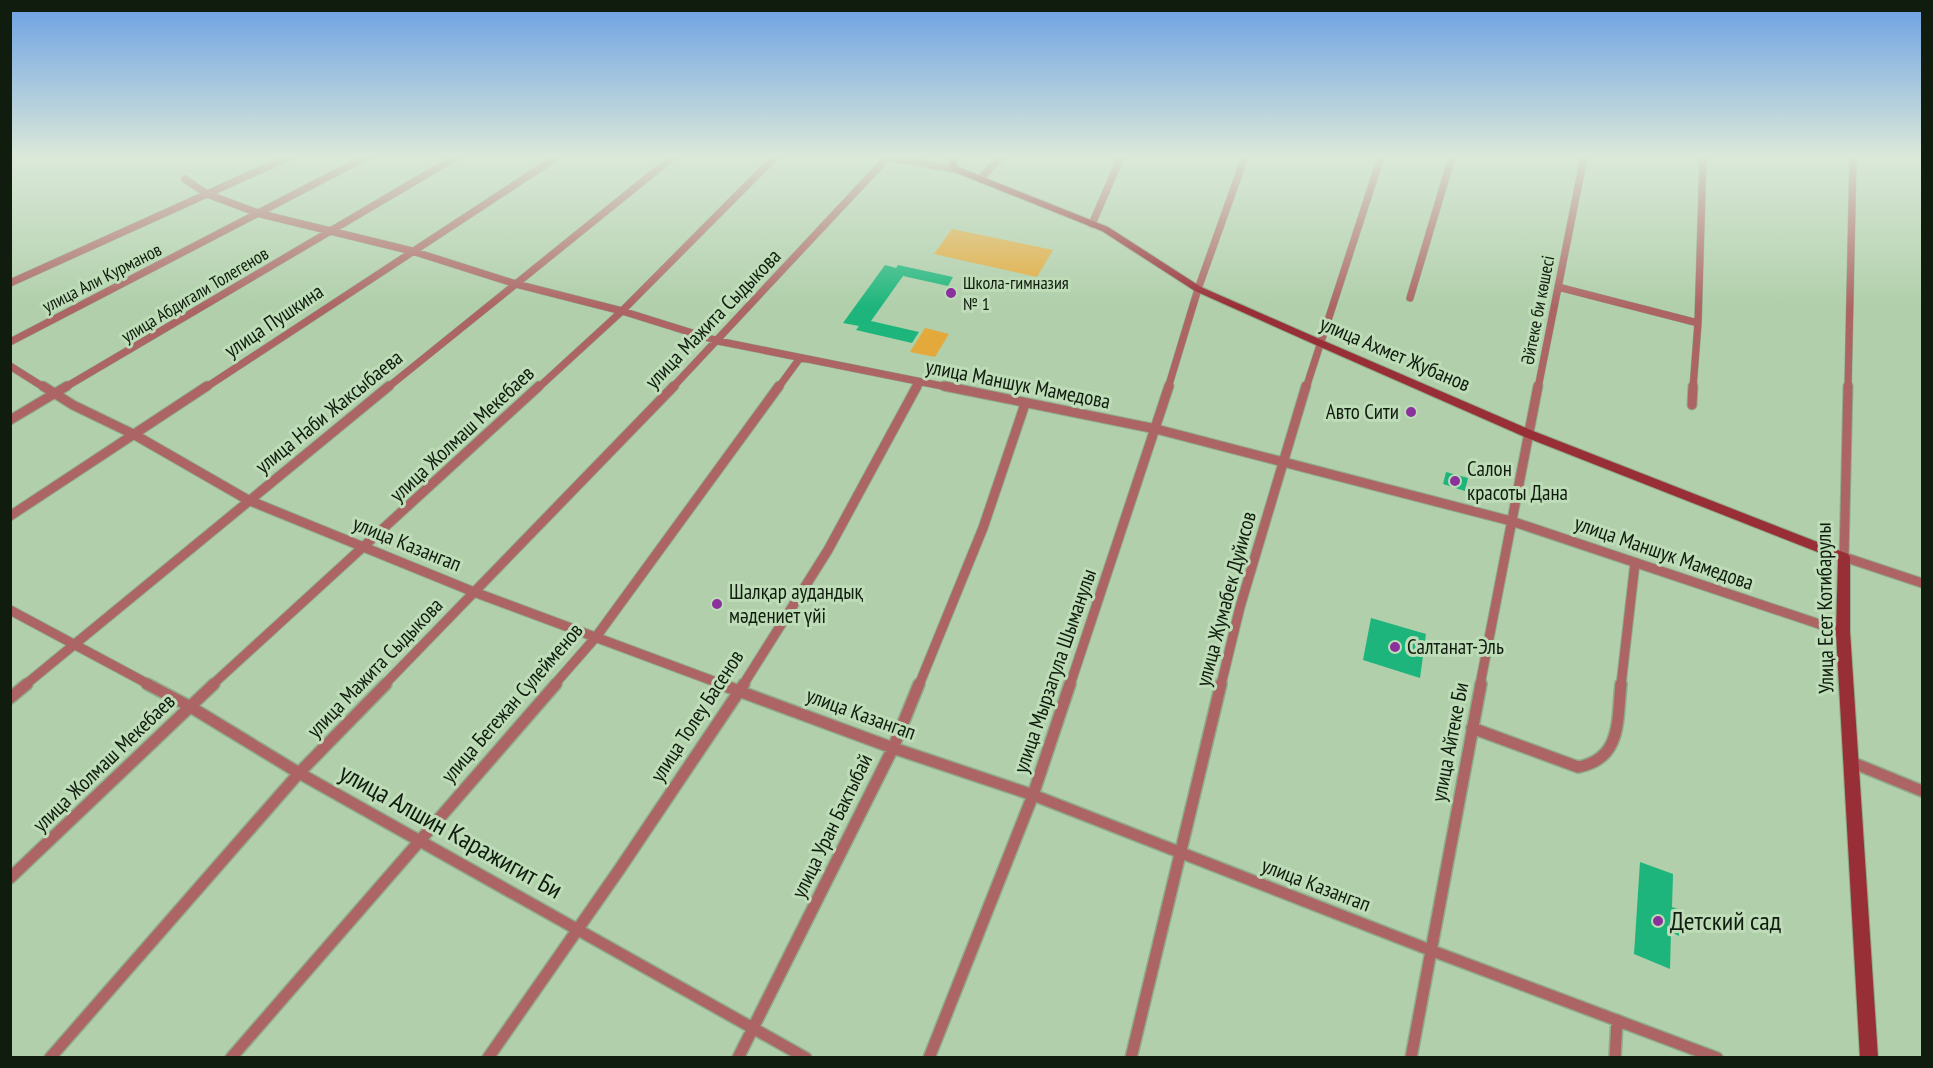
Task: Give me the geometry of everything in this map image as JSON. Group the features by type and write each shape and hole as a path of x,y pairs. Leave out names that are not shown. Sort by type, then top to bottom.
{"main road":[{"name":"улица Ахмет Жубанов","path":"1049,207 1105,230 1198,289 1320,343 1529,434 1844,557"},
{"name":"Улица Есет Котибарулы","path":"1844,557 1843,633 1869,1058"}],"street":[{"path":"10,283 179,207"},
{"name":"улица Маншук Мамедова","path":"242,207 330,232 412,251 516,284 622,311 718,341 1156,429 1511,521 1843,633"},
{"name":"улица Али Курманов","path":"10,342 274,207"},
{"name":"улица Абдигали Толегенов","path":"10,420 58,394 372,207"},
{"name":"улица Пушкина","path":"10,516 480,207"},
{"name":"улица Наби Жаксыбаева","path":"10,699 248,500 611,207"},
{"name":"улица Жолмаш Мекебаев","path":"10,878 189,706 365,548 622,311 725,207"},
{"name":"улица Мажита Сыдыкова","path":"50,1058 299,772 718,341 841,207"},
{"path":"1092,224 1099,207"},
{"name":"улица Мырзагула Шыманулы","path":"929,1058 1033,795 1156,429 1198,289 1227,207"},
{"name":"улица Жумабек Дуйисов","path":"1131,1058 1183,853 1240,608 1282,461 1365,207"},
{"path":"1410,298 1437,207"},
{"name":"Әйтеке би көшесі","path":"1529,434 1574,207"},
{"path":"1692,405 1698,323 1701,207"},
{"name":"Улица Есет Котибарулы","path":"1844,557 1852,207"},
{"path":"1558,286 1698,323"},
{"name":"улица Бегежан Сулейменов","path":"231,1058 596,637 800,358"},
{"name":"улица Казангап","path":"10,366 74,405 135,435 248,500 365,548 474,592 893,748 1033,795 1430,950 1717,1058"},
{"name":"улица Толеу Басенов","path":"488,1058 580,928 739,690 829,548 919,383"},
{"name":"улица Уран Бактыбай","path":"738,1058 893,748 983,528 1024,404"},
{"name":"улица Айтеке Би","path":"1411,1058 1529,434"},
{"path":"1844,557 1923,583"},
{"path":"1472,729 1578,767 1595,764 1615,741 1635,563"},
{"name":"улица Алшин Каражигит Би","path":"10,610 189,706 299,772 580,928 806,1058"},
{"path":"1851,762 1923,791"},
{"path":"1615,1058 1617,1020"}],"shaded area":[{"path":"952,229 1053,250 1037,277 934,254"},
{"path":"925,328 949,334 935,357 910,352"}],"building":[{"name":"Школа-гимназия № 1","path":"885,265 896,268 898,265 953,277 948,286 903,276 871,321 919,332 912,343 856,330 859,326 843,323"},
{"name":"Салон красоты Дана","path":"1446,472 1468,478 1465,491 1443,484"},
{"name":"Салтанат-Эль","path":"1371,618 1426,634 1420,678 1363,660"},
{"name":"Детский сад","path":"1640,862 1673,874 1672,907 1680,910 1679,936 1671,932 1670,969 1634,954"}],"place":[{"name":"Школа-гимназия № 1","path":"951,293"},
{"name":"Авто Сити","path":"1411,412"},
{"name":"Салон красоты Дана","path":"1455,481"},
{"name":"Шалқар аудандық мәдениет үйі","path":"717,604"},
{"name":"Салтанат-Эль","path":"1395,647"},
{"name":"Детский сад","path":"1658,921"}]}
